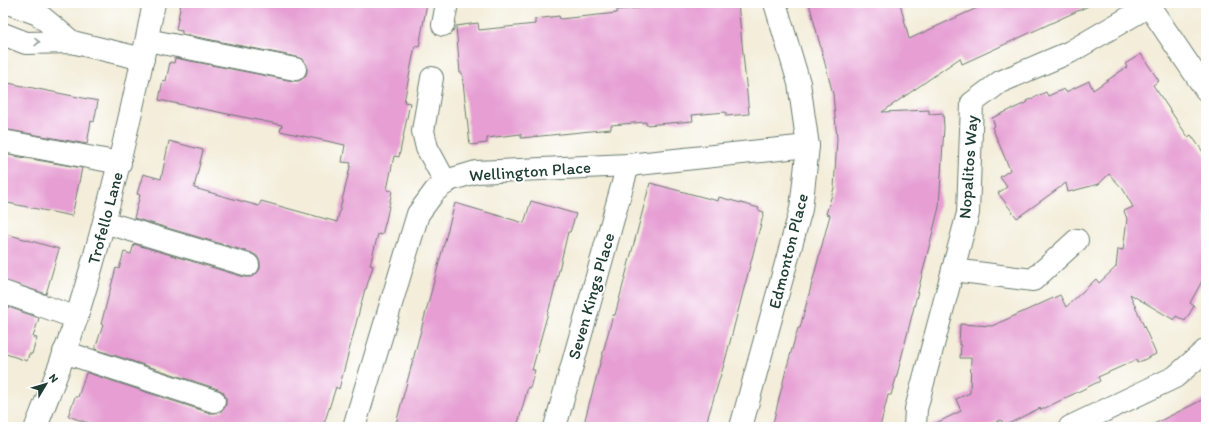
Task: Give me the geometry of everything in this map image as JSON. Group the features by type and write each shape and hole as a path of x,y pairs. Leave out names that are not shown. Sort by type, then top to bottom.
{"street":[{"path":"8,3 38,14 72,42"},
{"name":"Trofello Lane","path":"36,427 77,318 104,222 120,163 154,3"},
{"path":"443,26 447,3"},
{"name":"Edmonton Place","path":"741,427 801,209 808,146 799,83 775,3"},
{"path":"1148,4 1206,90"},
{"name":"Nopalitos Way","path":"915,427 916,409 968,213 972,103 1000,82 1070,52 1148,4"},
{"path":"3,34 26,43 72,42 296,69"},
{"path":"432,78 423,131 427,148 446,183"},
{"path":"3,141 120,163"},
{"name":"Wellington Place","path":"354,427 418,214 435,191 449,180 476,172 628,165 808,146"},
{"name":"Seven Kings Place","path":"555,427 628,165"},
{"path":"104,222 248,265"},
{"path":"953,270 1033,280 1077,240"},
{"path":"3,292 77,318"},
{"path":"1070,427 1175,377 1206,350"},
{"path":"64,352 214,402"}],"building":[{"path":"181,3 427,3 419,47 415,46 404,102 410,103 399,157 394,156 387,190 392,191 387,216 382,235 378,234 370,265 373,266 365,289 339,389 336,387 323,427 99,427 68,416 75,397 78,397 86,373 210,413 217,413 223,410 226,405 226,398 223,392 218,389 95,349 103,325 101,324 116,268 119,269 124,252 131,254 134,244 244,277 251,277 260,269 260,262 257,256 252,253 134,218 140,195 137,194 143,174 161,179 169,141 203,150 194,188 259,206 261,201 337,222 351,163 342,162 345,145 280,131 282,125 159,100 163,80 166,81 170,62 174,63 175,58 293,81 299,81 305,77 307,72 307,65 303,59 297,57 182,34 182,31 176,30"},
{"path":"673,3 738,3 749,114 726,116 726,112 692,115 693,121 646,125 646,122 611,125 611,129 521,138 521,134 487,138 487,143 470,145 462,73 460,73 456,26 478,23 479,30 535,24 535,19 559,16 560,19 617,13 617,10 673,5"},
{"path":"809,3 900,3 909,39 988,3 1095,3 962,64 960,58 882,112 929,110 929,114 943,113 944,127 939,207 897,375 891,395 888,395 880,427 772,427 786,370 798,328 800,328 830,215 826,214 834,188 837,139 833,94"},
{"path":"1141,54 1159,81 1153,85 1188,137 1191,135 1206,156 1206,274 1190,303 1194,306 1185,321 1176,316 1174,320 1130,294 1156,354 1137,363 1136,360 1098,377 1100,381 1041,410 1040,408 1004,426 1001,420 985,427 928,427 961,411 956,399 970,393 971,358 960,358 960,324 992,326 1060,295 1066,307 1096,279 1099,283 1116,267 1118,249 1123,250 1127,219 1124,211 1133,207 1123,189 1109,174 1099,184 1068,192 1066,183 1017,218 998,193 1007,187 1000,177 1010,170 992,127 995,126 992,118 1028,102 1027,101 1046,92 1048,96 1064,89 1066,92 1089,81 1093,90 1127,67 1125,64"},
{"path":"3,82 98,101 94,122 91,121 87,144 3,129"},
{"path":"3,154 82,168 72,216 3,202"},
{"path":"650,183 718,201 719,197 759,208 758,210 764,212 725,361 705,427 583,427 613,315 615,315"},
{"path":"531,201 576,214 570,232 568,232 554,291 532,370 535,370 530,388 528,387 517,427 395,427 455,203 524,223"},
{"path":"3,233 59,249 46,294 3,280"},
{"path":"3,305 39,318 33,337 37,338 32,354 29,354 27,361 3,353"},
{"path":"1206,398 1206,427 1148,427"}]}
